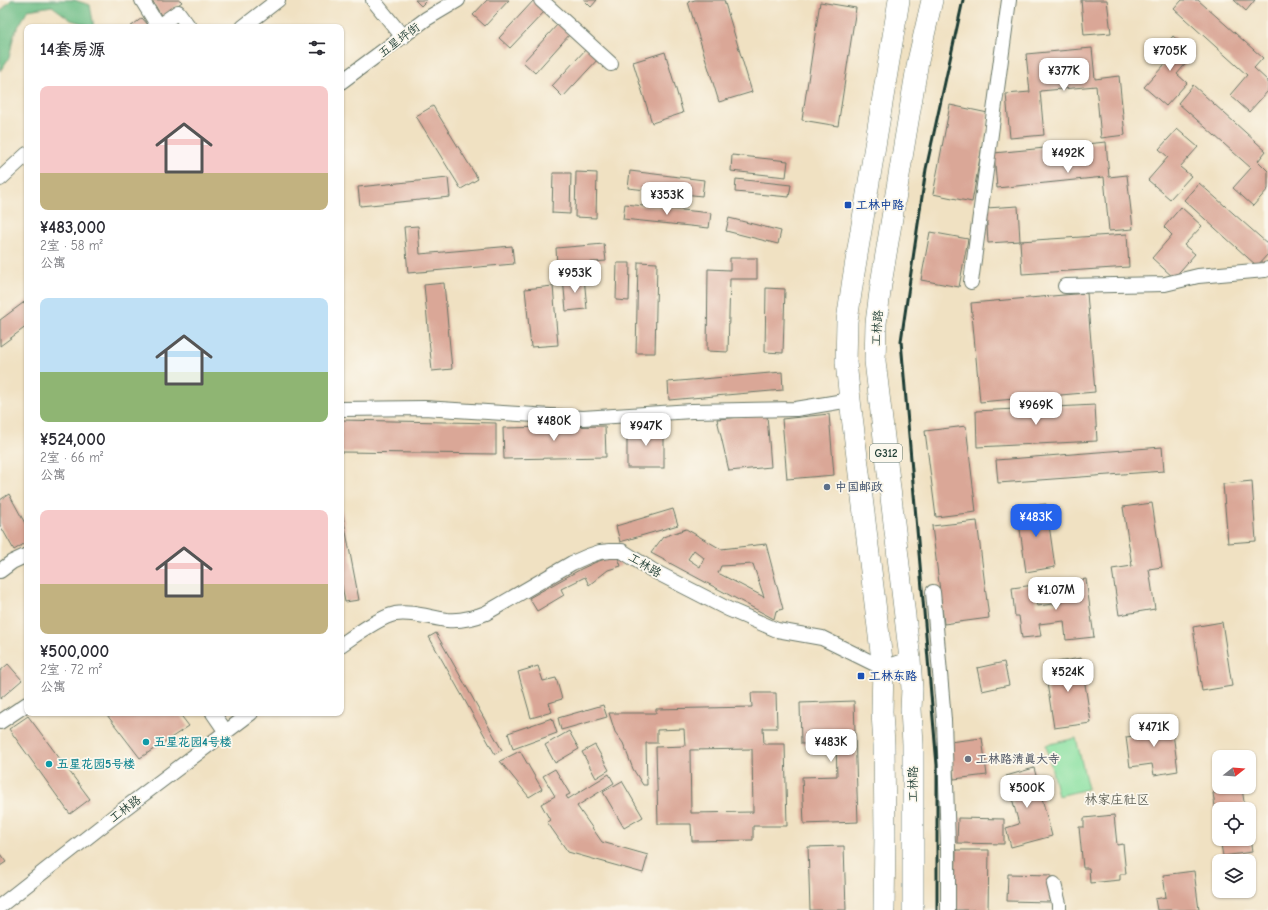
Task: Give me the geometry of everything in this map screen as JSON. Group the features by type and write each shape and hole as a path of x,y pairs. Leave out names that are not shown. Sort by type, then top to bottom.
{"highway":[{"name":"G312","path":"884,910 885,834 882,712 883,668 846,362 847,321 852,279 899,0"},
{"name":"工林路","path":"913,910 912,689 910,659 877,375 876,323 881,284 918,61 932,0"}],"street":[{"path":"142,0 156,24"},
{"path":"247,24 278,0"},
{"path":"373,0 403,36"},
{"name":"五星坪街","path":"344,80 426,19 458,0"},
{"path":"541,0 611,64"},
{"path":"971,282 1009,0"},
{"path":"162,24 178,12 187,24"},
{"path":"0,180 24,157"},
{"path":"1065,286 1165,284 1198,276 1268,269"},
{"path":"344,409 424,408 582,418 692,411 796,409 850,400"},
{"name":"工林路","path":"344,643 385,618 402,613 448,620 476,617 486,613 572,563 600,552 622,551 652,570 728,609 777,630 822,638 883,668"},
{"path":"0,571 24,556"},
{"path":"933,592 944,720 948,846 948,910"},
{"path":"883,668 910,659"},
{"path":"0,722 24,706"},
{"path":"214,716 226,732"},
{"name":"工林路","path":"0,906 112,818 247,716"},
{"path":"1054,884 1059,904 1058,910"}],"green space":[{"path":"11,0 74,0 90,5 93,24 84,24 71,20 52,6 28,10 14,34 9,58 0,71 0,12"},
{"path":"1076,738 1088,789 1058,796 1046,745"}],"building":[{"path":"152,0 180,0 182,2 162,17"},
{"path":"415,0 427,0 421,6"},
{"path":"487,0 509,0 485,26 473,15"},
{"path":"534,0 546,10 510,48 499,38"},
{"path":"584,0 597,0 591,7"},
{"path":"695,0 724,0 752,92 719,102 688,2"},
{"path":"1081,0 1107,0 1111,33 1084,35"},
{"path":"1182,0 1198,0 1263,58 1254,68 1268,81 1268,91 1249,112 1230,95 1247,75 1174,9"},
{"path":"1234,0 1255,0 1246,11"},
{"path":"820,2 856,8 838,126 802,120"},
{"path":"142,18 147,24 134,24"},
{"path":"558,24 570,34 535,73 523,62"},
{"path":"1173,36 1194,54 1177,74 1187,83 1166,106 1144,87 1165,64 1156,56"},
{"path":"587,48 599,58 563,97 552,86"},
{"path":"1092,48 1095,79 1119,76 1125,135 1101,138 1096,86 1040,91 1044,135 1010,138 1006,94 1030,92 1026,54"},
{"path":"665,52 683,113 652,123 633,62"},
{"path":"1193,85 1266,151 1258,161 1268,171 1268,189 1253,206 1233,188 1251,168 1178,103"},
{"path":"950,105 988,113 972,202 933,194"},
{"path":"433,106 478,179 461,189 416,116"},
{"path":"1177,129 1198,147 1180,167 1191,176 1170,199 1148,180 1168,157 1159,149"},
{"path":"1106,142 1109,177 1127,175 1133,229 1109,231 1104,177 997,188 994,153"},
{"path":"732,155 788,161 786,177 731,171"},
{"path":"630,171 704,180 702,196 628,188"},
{"path":"576,172 597,173 596,218 575,217"},
{"path":"553,173 571,173 570,214 552,213"},
{"path":"448,178 450,197 360,206 358,187"},
{"path":"736,179 791,185 789,197 735,192"},
{"path":"1199,183 1268,244 1268,254 1257,266 1184,200"},
{"path":"625,204 711,213 709,228 623,219"},
{"path":"1018,206 1020,241 988,243 986,208"},
{"path":"1181,207 1202,226 1184,245 1195,254 1174,278 1152,258 1172,235 1164,227"},
{"path":"729,218 781,231 778,244 726,231"},
{"path":"418,226 420,254 512,246 514,264 408,273 404,227"},
{"path":"930,232 968,239 959,287 921,280"},
{"path":"1127,234 1129,267 1022,274 1020,241"},
{"path":"604,244 606,261 557,265 556,248"},
{"path":"730,258 757,258 757,279 730,279 728,352 707,351 708,269 730,270"},
{"path":"638,262 657,263 655,353 636,353"},
{"path":"617,263 630,263 629,301 616,300"},
{"path":"584,277 587,309 566,311 563,278"},
{"path":"444,283 452,369 432,371 424,285"},
{"path":"553,286 558,345 531,347 525,289"},
{"path":"766,288 785,289 783,353 765,352"},
{"path":"1087,293 1095,392 980,402 971,303"},
{"path":"24,302 24,328 0,346 0,320"},
{"path":"782,372 783,390 669,400 668,382"},
{"path":"1095,405 1097,441 977,447 976,411"},
{"path":"829,414 834,475 787,479 782,419"},
{"path":"767,415 771,467 729,471 717,419"},
{"path":"344,420 496,423 496,454 344,452"},
{"path":"605,426 606,457 504,459 503,428"},
{"path":"627,426 664,426 664,468 627,468"},
{"path":"966,426 976,512 936,517 925,431"},
{"path":"1162,447 1164,471 998,483 996,460"},
{"path":"1252,481 1256,541 1228,543 1223,484"},
{"path":"9,494 24,522 24,544 14,550 0,525 0,500"},
{"path":"1152,503 1162,567 1149,569 1155,609 1119,615 1112,569 1132,566 1123,507"},
{"path":"1046,504 1055,567 1026,572 1017,508"},
{"path":"673,509 678,525 620,542 616,526"},
{"path":"977,521 989,618 944,624 932,526"},
{"path":"344,522 359,600 345,602 344,597"},
{"path":"686,529 721,549 766,544 783,609 776,611 774,619 651,553 663,537","holes":["694,550 704,558 700,567 688,559","753,564 764,597 718,573 721,566"]},
{"path":"617,555 621,566 608,570 589,585 585,577 561,589 564,595 537,611 529,598 581,569"},
{"path":"1086,579 1094,637 1066,640 1064,621 1039,624 1041,636 1022,638 1019,616 1015,616 1012,588 1034,585 1037,606 1061,603 1059,583"},
{"path":"1222,622 1232,686 1202,691 1193,627"},
{"path":"436,633 502,750 495,754 429,637"},
{"path":"1081,658 1091,723 1054,728 1044,664"},
{"path":"1004,662 1009,685 982,691 977,668"},
{"path":"8,664 22,680 0,699 0,671"},
{"path":"538,666 543,681 556,678 562,699 549,703 552,712 531,718 518,672"},
{"path":"751,693 776,693 777,728 763,728 764,744 785,744 787,826 753,826 753,840 692,841 691,824 658,824 656,747 685,746 684,729 657,730 657,743 646,743 647,785 643,785 633,769 623,743 615,732 609,713 656,713 656,709 752,707","holes":["752,749 753,812 691,813 690,750"]},
{"path":"854,701 858,822 804,824 802,777 837,776 836,743 801,744 800,703"},
{"path":"603,705 607,717 561,730 558,718"},
{"name":"五星花园5号楼","path":"28,716 90,799 70,814 9,729"},
{"name":"五星花园4号楼","path":"108,716 181,716 189,726 140,758"},
{"path":"552,718 557,733 513,749 508,733"},
{"path":"1171,718 1178,771 1154,775 1152,764 1130,767 1126,737 1148,734 1146,722"},
{"path":"569,731 579,749 555,763 545,745"},
{"name":"工林路清真大寺","path":"982,738 987,775 954,779 949,742"},
{"path":"595,745 609,770 596,778 582,752"},
{"path":"520,751 542,789 529,797 500,761"},
{"path":"1034,768 1052,836 1011,847 1006,828 1019,824 1006,776"},
{"path":"555,769 570,794 566,796 568,799 609,774 614,783 577,806 602,842 648,855 643,873 568,852 547,822 550,820 541,804 555,796 543,776"},
{"path":"622,781 643,817 624,828 603,792"},
{"path":"1213,794 1243,794 1244,802 1214,802"},
{"path":"1114,815 1117,845 1123,844 1126,874 1120,874 1120,880 1090,883 1089,868 1083,868 1079,827 1084,827 1084,818"},
{"path":"958,818 1004,819 1004,844 957,843"},
{"path":"844,846 846,910 810,910 808,847"},
{"path":"1221,846 1251,846 1252,852 1223,854"},
{"path":"956,850 989,850 988,910 955,910"},
{"path":"0,854 6,862 0,866"},
{"path":"1194,871 1199,910 1157,910 1155,899 1166,897 1163,875"},
{"path":"1008,874 1051,875 1050,902 1007,901"}],"railway":[{"path":"937,910 937,765 901,341 926,169 963,0"}],"place":[{"name":"工林中路","path":"848,205"},
{"name":"中国邮政","path":"827,487"},
{"name":"工林东路","path":"861,676"},
{"name":"五星花园4号楼","path":"146,742"},
{"name":"工林路清真大寺","path":"968,759"},
{"name":"五星花园5号楼","path":"49,764"}],"district":[{"name":"林家庄社区","path":"1117,799"}]}
